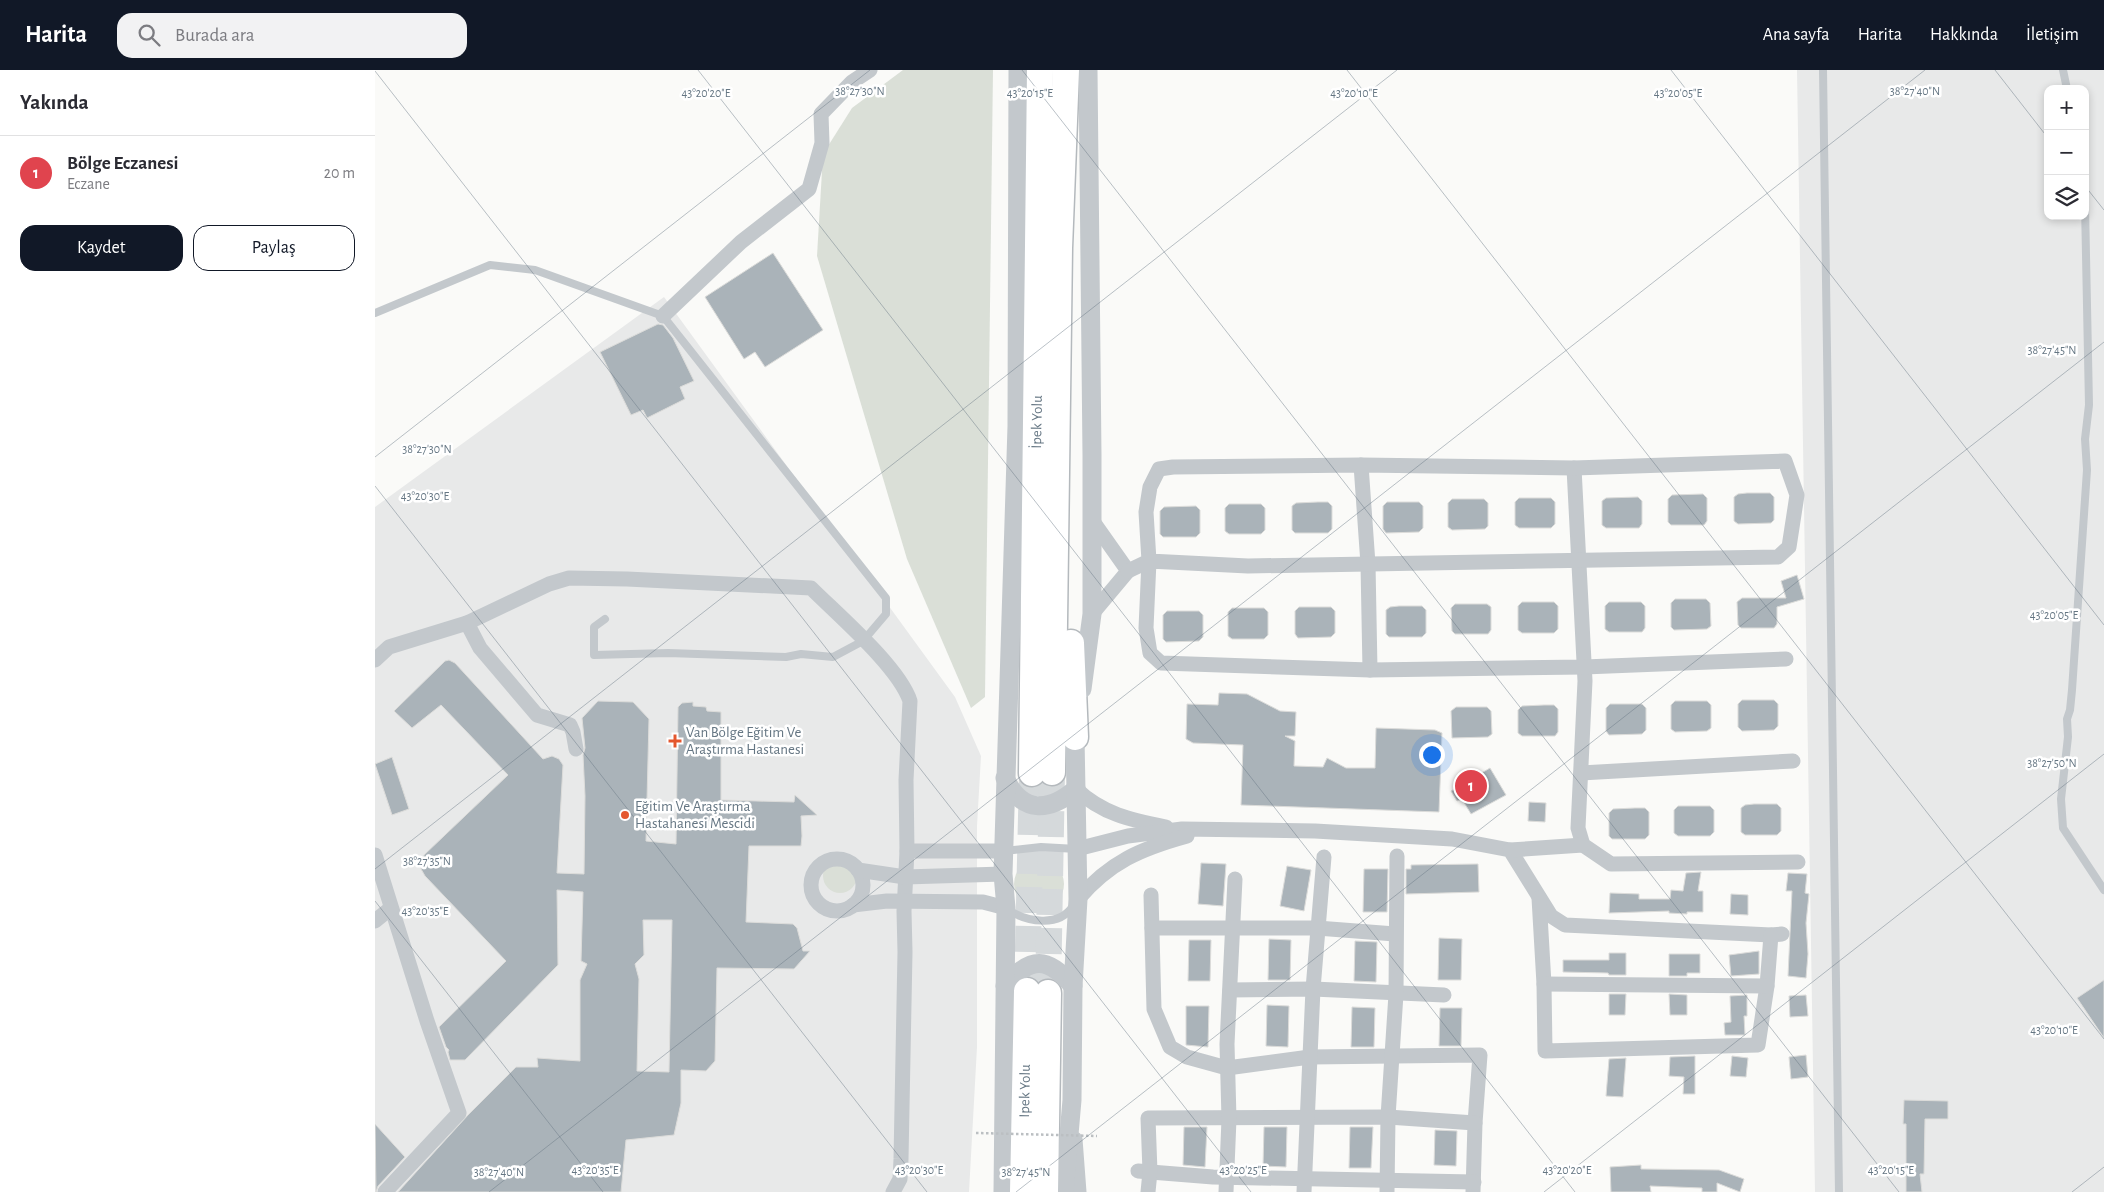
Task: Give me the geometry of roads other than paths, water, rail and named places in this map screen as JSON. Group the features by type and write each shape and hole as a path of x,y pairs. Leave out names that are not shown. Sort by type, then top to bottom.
{"highway":[{"path":"1065,71 1071,652 1075,737"},
{"name":"İpek Yolu","path":"1042,773 1056,574 1059,248 1065,71"},
{"name":"Ipek Yolu","path":"1023,1192 1027,990"},
{"name":"Ipek Yolu","path":"1027,990 1045,1192"}],"street":[{"path":"663,316 741,242 809,189 822,143 821,114 852,82 870,70"},
{"path":"1003,1192 1027,990 1006,908 1003,874 1017,426 1018,70"},
{"path":"1064,1192 1072,1100 1073,986 1078,899 1075,737 1092,614 1092,520 1065,71"},
{"path":"1092,614 1128,571 1149,561 1248,566 1580,562 1778,557 1789,547 1797,495 1785,461 1574,468 1361,465 1173,467 1159,469 1150,487 1146,512 1149,561 1146,628 1150,653 1161,663 1370,670 1584,667 1786,659"},
{"path":"1361,465 1368,564 1370,670"},
{"path":"1574,468 1584,667 1578,828 1583,845"},
{"path":"1092,520 1128,571"},
{"path":"375,660 389,647 467,624 549,584 569,578 788,585 811,588 863,641 894,673 907,691 910,701 906,780 907,851 901,1159 900,1179 893,1192"},
{"path":"467,624 480,648 537,715 570,725 575,749"},
{"path":"1581,773 1793,761"},
{"path":"1005,778 1018,798 1040,807 1053,804 1065,798 1076,789"},
{"path":"1076,789 1100,808 1116,816 1133,821 1182,829 1315,831 1443,839 1510,850 1583,845 1611,864 1798,862"},
{"path":"1077,849 1128,836 1182,829"},
{"path":"1078,899 1094,881 1121,861 1169,841 1212,830"},
{"path":"1510,850 1551,916 1565,925 1776,934 1759,1045 1545,1051 1544,984 1539,897"},
{"path":"907,851 1005,851"},
{"path":"375,855 459,1113 385,1192"},
{"path":"1305,1186 1313,989 1324,856"},
{"path":"1387,1186 1388,1117 1396,994 1397,856"},
{"path":"1003,874 905,877 858,870 845,860 828,860 814,872 811,880 811,890 819,905 827,910 836,912 853,905 871,902 905,901 983,902 1006,908"},
{"path":"853,905 862,894 863,886 858,870"},
{"path":"1227,1185 1229,1119 1227,1068 1235,880"},
{"path":"1144,1171 1227,1185 1473,1187 1480,1055 1310,1057 1227,1068 1187,1057 1170,1048 1154,1009 1151,895"},
{"path":"375,922 391,908"},
{"path":"1152,928 1317,928 1395,934"},
{"path":"1027,990 1016,973 1026,966 1038,963 1051,965 1061,972 1073,986"},
{"path":"1544,984 1767,986"},
{"path":"1230,990 1313,989 1444,995"},
{"path":"1072,1100 1079,1192"},
{"path":"1148,1192 1144,1171 1148,1118 1388,1117 1475,1123"}],"lane":[{"path":"1823,70 1839,1192"},
{"path":"2063,70 2066,85"},
{"path":"2085,220 2089,406 2085,439 2087,470 2072,690 2067,719 2069,736 2061,799 2063,828 2104,890"},
{"path":"375,313 490,265 535,270 663,316 886,598 886,614 863,641 833,657 801,654 786,657 668,652 594,655 594,628 605,619"},
{"path":"1005,851 1041,847 1077,849"},
{"path":"1006,908 1023,918 1036,921 1053,920 1071,910 1078,899"}],"tunnel":[{"path":"1048,993 1052,772"},
{"path":"1027,991 1032,773"}],"place":[{"name":"Van Bölge Eğitim Ve Araştırma Hastanesi","path":"675,741"},
{"name":"Bölge Eczanesi","path":"1471,786"},
{"name":"Eğitim Ve Araştırma Hastahanesi Mescidi","path":"625,815"}]}
